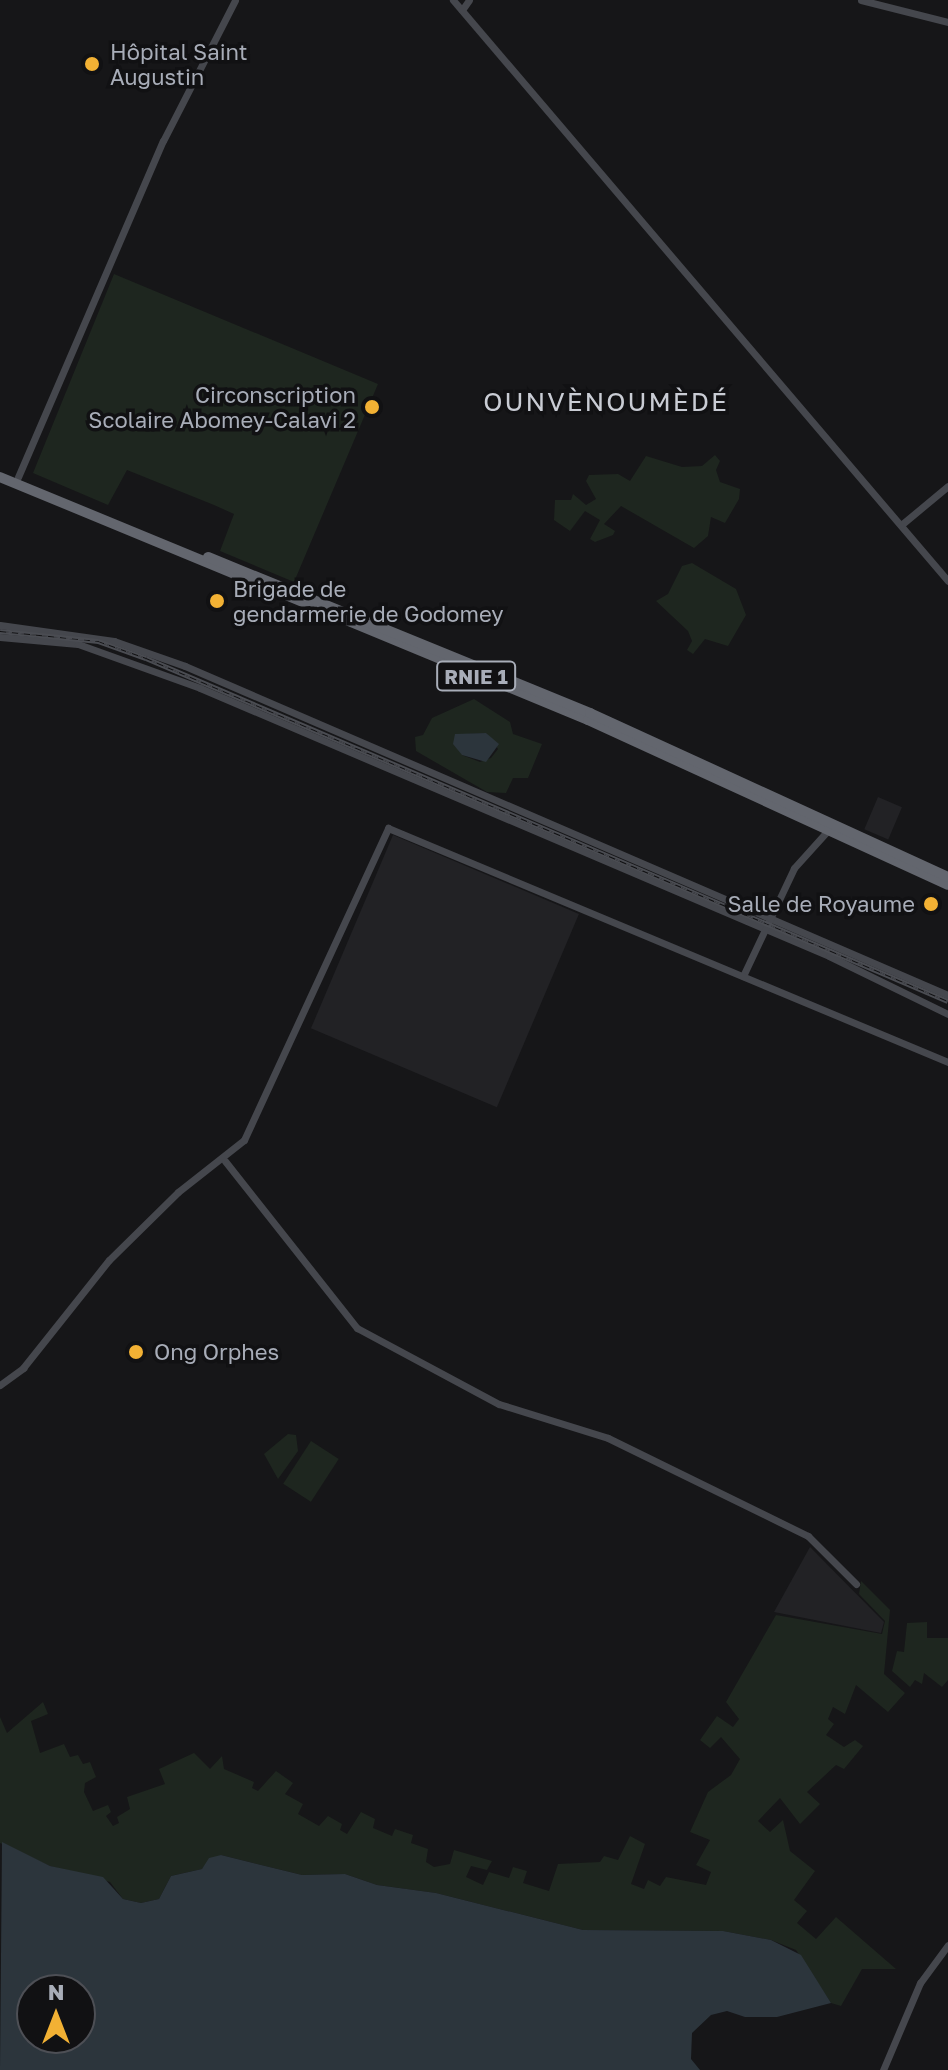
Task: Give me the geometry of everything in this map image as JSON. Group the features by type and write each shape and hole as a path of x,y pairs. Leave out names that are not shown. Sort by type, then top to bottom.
{"highway":[{"name":"RNIE 1","path":"0,470 590,713 948,885"},
{"name":"RNIE 1","path":"0,477 588,720 948,877"}],"main road":[{"path":"18,477 163,141 235,0"},
{"path":"453,0 948,581"},
{"path":"462,10 469,0"},
{"path":"861,0 948,22"},
{"path":"901,525 948,486"},
{"path":"0,625 114,641 185,666 948,995"},
{"path":"0,637 78,644 108,652 764,928 948,1014"},
{"path":"0,1385 23,1368 109,1260 178,1192 225,1161 255,1121 388,828 948,1062"},
{"path":"743,976 794,868 830,828"},
{"path":"225,1161 357,1328 499,1404 608,1438 808,1536 856,1584"},
{"path":"883,2070 920,1983 948,1945"}],"shaded area":[{"path":"114,274 378,384 294,582 220,551 234,514 214,505 127,470 108,505 33,473"},
{"path":"715,455 720,461 716,470 720,482 740,489 739,499 725,523 711,517 708,536 694,548 621,506 604,524 615,531 613,535 595,542 590,539 600,520 585,511 570,531 554,520 555,500 571,500 573,494 586,505 596,499 586,481 589,475 618,474 630,481 646,456 682,467 702,466"},
{"path":"692,563 736,589 746,615 728,646 705,639 693,654 687,650 692,641 688,631 656,601 668,594 682,566"},
{"path":"474,699 510,722 513,734 542,744 528,778 513,778 506,793 487,792 416,751 415,737 423,735 432,718","holes":["486,733 498,749 491,758 480,762 462,755 467,734"]},
{"path":"486,733 499,744 486,762 462,755 453,744 455,734"},
{"path":"878,797 902,807 888,839 864,829"},
{"path":"393,835 579,914 497,1107 311,1028"},
{"path":"288,1434 296,1435 298,1451 278,1479 264,1454"},
{"path":"311,1441 339,1459 311,1502 283,1484"},
{"path":"810,1547 884,1622 881,1633 774,1612"},
{"path":"861,1581 890,1610 884,1674 905,1693 888,1712 856,1685 845,1714 833,1707 828,1719 834,1724 826,1735 844,1747 855,1740 863,1746 844,1769 836,1765 807,1792 820,1804 800,1824 780,1798 758,1821 770,1832 783,1820 790,1851 815,1871 794,1900 807,1911 797,1923 816,1939 836,1917 896,1969 862,1969 841,2006 831,2003 796,1950 771,1940 723,1931 583,1930 436,1893 377,1885 345,1874 302,1875 221,1855 202,1869 171,1876 159,1899 141,1903 123,1899 110,1882 50,1866 0,1843 0,1717 7,1733 43,1702 48,1714 31,1721 40,1753 64,1744 70,1757 78,1755 83,1764 90,1762 96,1777 85,1783 84,1792 93,1811 108,1805 111,1812 106,1816 113,1826 119,1823 117,1817 130,1809 127,1797 165,1784 159,1769 194,1753 210,1769 222,1756 224,1769 254,1782 252,1788 258,1791 276,1771 293,1783 285,1794 303,1804 298,1814 319,1826 328,1816 342,1824 340,1830 347,1834 361,1812 375,1819 373,1828 392,1836 395,1829 413,1835 411,1843 428,1849 426,1862 434,1867 450,1864 454,1850 492,1861 487,1870 471,1866 466,1877 483,1885 489,1872 509,1878 513,1867 527,1871 523,1883 549,1891 558,1864 600,1862 604,1856 618,1860 630,1836 645,1844 631,1884 644,1889 648,1880 660,1886 666,1877 706,1885 711,1872 696,1865 710,1840 690,1832 708,1792 731,1775 740,1759 721,1737 710,1748 700,1740 717,1716 733,1727 739,1719 726,1702 776,1615 882,1634 885,1621 859,1594"},
{"path":"927,1622 927,1638 948,1638 948,1680 942,1687 924,1673 922,1684 915,1680 910,1687 892,1671 897,1651 904,1652 907,1623"},
{"path":"2,1842 50,1866 103,1877 123,1899 141,1903 159,1899 171,1876 202,1869 209,1858 221,1855 302,1875 345,1874 377,1885 436,1893 583,1930 723,1931 771,1940 801,1955 831,2003 777,2017 745,2017 727,2011 711,2015 692,2033 691,2059 700,2070 0,2070"}],"railway":[{"path":"0,631 98,641 146,658 948,1001"}],"place":[{"name":"Hôpital Saint Augustin","path":"92,64"},
{"name":"Circonscription Scolaire Abomey-Calavi 2","path":"372,407"},
{"name":"Brigade de gendarmerie de Godomey","path":"217,601"},
{"name":"Salle de Royaume","path":"931,904"},
{"name":"Ong Orphes","path":"136,1352"}],"district":[{"name":"OUNVÈNOUMÈDÉ","path":"606,402"}]}
